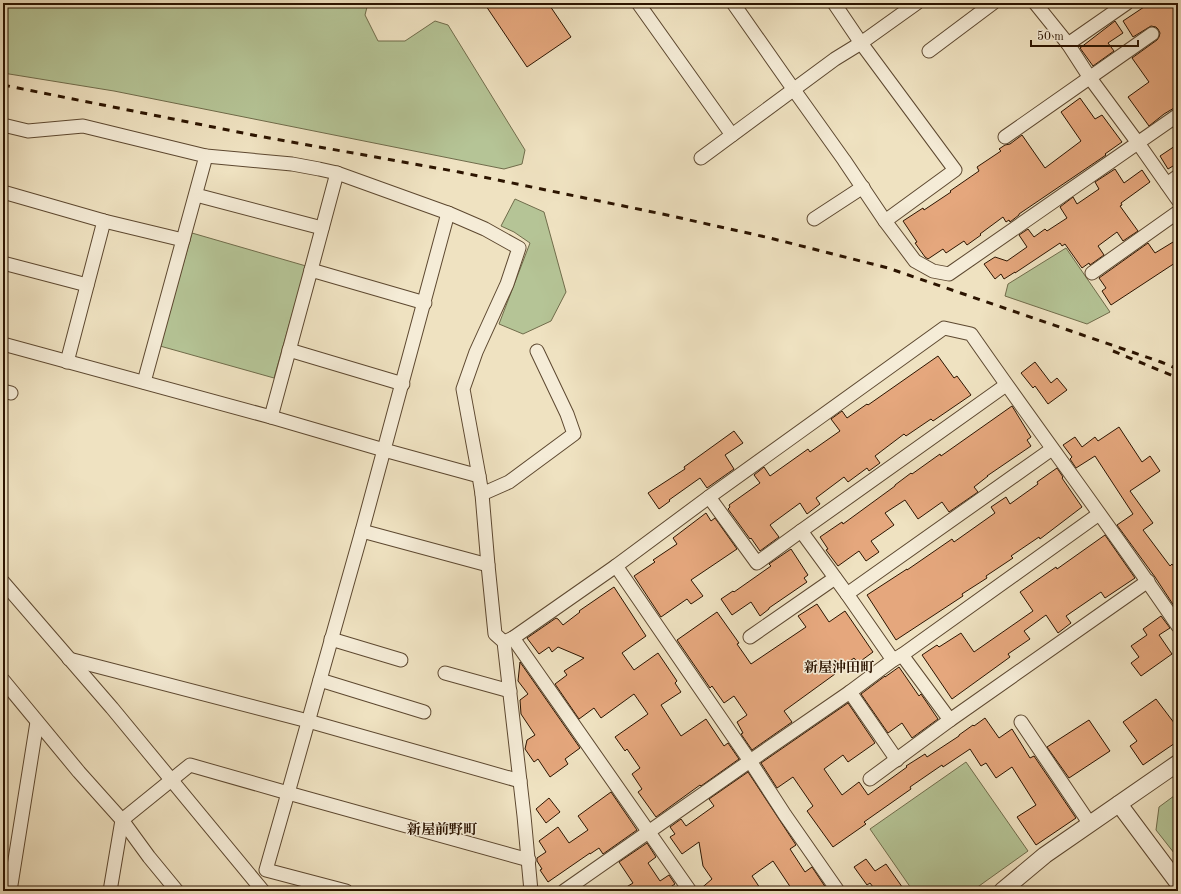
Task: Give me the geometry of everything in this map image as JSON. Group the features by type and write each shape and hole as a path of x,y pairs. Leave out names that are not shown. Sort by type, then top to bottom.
{"street":[{"path":"638,3 732,135"},
{"path":"733,3 863,187 885,221 915,261 933,271 949,274 1178,115"},
{"path":"834,3 861,43 955,170 885,221"},
{"path":"701,158 835,59 861,43 918,3"},
{"path":"929,51 993,3"},
{"path":"1035,3 1068,44 1090,78 1178,200"},
{"path":"1068,44 1127,3"},
{"path":"1005,137 1152,34"},
{"path":"3,125 28,130 83,126 206,156 292,164 337,173 486,228 519,248 507,284 476,352 463,389 482,494 495,634 508,640 649,831 690,891"},
{"path":"144,382 206,156"},
{"path":"271,417 337,173"},
{"path":"1167,184 1178,176"},
{"path":"814,219 863,187"},
{"path":"3,192 104,221 183,240"},
{"path":"196,195 322,228"},
{"path":"1092,273 1178,212"},
{"path":"346,891 266,870 403,384 448,213"},
{"path":"66,362 104,221"},
{"path":"3,263 87,285"},
{"path":"311,270 425,303"},
{"path":"508,640 616,566 709,497 944,328 971,334 1006,385 1148,581 1178,626"},
{"path":"3,344 271,417 479,476"},
{"path":"289,350 403,384"},
{"path":"482,494 510,482 574,434 568,414 537,351"},
{"path":"709,497 757,563 1006,385"},
{"path":"847,594 1052,449"},
{"path":"564,891 750,760 850,692 1099,514"},
{"path":"362,531 488,565"},
{"path":"801,531 847,594 950,720"},
{"path":"616,566 750,760 785,815 838,891"},
{"path":"750,637 835,578"},
{"path":"870,780 950,720 1148,581"},
{"path":"3,582 171,779 263,891"},
{"path":"331,639 401,660"},
{"path":"508,640 510,691 529,860 531,891"},
{"path":"69,659 308,721 520,781"},
{"path":"446,673 510,691"},
{"path":"3,680 79,772 122,820 149,857 177,891"},
{"path":"320,680 424,712"},
{"path":"850,692 897,760"},
{"path":"10,891 37,722"},
{"path":"1021,722 1090,824"},
{"path":"1004,890 1045,854 1178,763"},
{"path":"110,891 122,820 190,765 529,860"},
{"path":"1119,804 1178,883"}],"green space":[{"path":"3,3 368,3 365,15 378,41 405,41 435,21 448,25 525,150 522,164 504,169 114,91 3,73"},
{"path":"515,199 544,212 566,292 551,321 523,334 499,324 530,243 514,232 501,226"},
{"path":"192,233 306,266 274,378 160,346"},
{"path":"1066,248 1110,312 1087,324 1005,296 1008,284"},
{"path":"966,762 1028,851 972,891 913,891 870,829"},
{"path":"1178,793 1178,858 1156,830 1159,807"}],"building":[{"path":"484,3 548,3 571,37 527,67"},
{"path":"1150,3 1178,3 1178,107 1164,114 1149,126 1128,97 1149,82 1132,58 1157,40 1160,33 1156,27 1151,26 1133,37 1123,21"},
{"path":"1115,21 1123,33 1108,43 1114,51 1093,66 1080,48"},
{"path":"1080,98 1095,119 1102,115 1122,142 1105,154 1106,155 1019,214 1010,222 1009,220 1006,222 1003,217 967,245 964,241 946,253 943,249 928,259 925,257 915,243 917,242 903,221 923,208 924,210 951,192 950,191 979,171 977,167 1001,151 999,149 1010,144 1022,135 1045,168 1081,141 1061,112"},
{"path":"1178,144 1178,163 1168,169 1160,156"},
{"path":"1115,169 1124,183 1142,170 1150,182 1121,203 1122,205 1120,206 1138,231 1123,241 1117,232 1098,246 1104,255 1090,265 1089,263 1082,268 1065,244 1062,246 1060,243 1015,273 1004,279 1001,274 995,279 984,264 995,257 1007,261 1027,247 1019,235 1028,229 1034,237 1045,229 1047,231 1067,218 1060,207 1073,197 1077,204 1099,189 1095,182"},
{"path":"1178,239 1178,261 1111,305 1102,291 1106,288 1099,278 1148,243 1155,253"},
{"path":"938,356 954,378 957,376 971,395 933,421 931,419 906,436 904,434 875,456 880,463 869,471 867,468 848,482 844,477 816,498 820,504 807,514 800,503 770,525 779,537 760,551 728,509 730,507 729,505 760,483 754,475 764,467 770,476 808,449 810,452 840,431 831,419 842,411 847,418"},
{"path":"1035,362 1051,383 1057,378 1067,390 1048,404 1035,386 1033,388 1021,373"},
{"path":"1012,406 1031,437 1027,440 1031,446 987,476 974,487 978,492 949,512 942,502 918,519 905,500 885,513 894,525 871,541 879,552 866,561 859,551 838,566 826,550 828,549 820,537 842,522 843,524 911,473 912,474 940,454 941,456"},
{"path":"1119,427 1142,462 1150,456 1160,471 1130,491 1153,523 1143,530 1170,566 1172,564 1178,572 1178,612 1155,577 1117,525 1133,514 1095,456 1076,468 1070,459 1072,457 1063,445 1075,437 1082,447 1095,437 1098,441"},
{"path":"734,431 743,443 725,455 734,469 707,488 700,478 659,509 648,493 685,469 684,467"},
{"path":"1057,468 1082,507 1040,539 1039,537 1011,556 1013,558 986,576 987,578 962,594 963,596 896,640 867,595 952,539 954,542 995,513 991,507 1006,497 1010,504"},
{"path":"706,513 711,521 715,518 737,549 691,580 703,596 691,604 687,599 661,617 634,576 655,562 653,560 677,544 673,538"},
{"path":"1105,535 1135,578 1105,598 1101,592 1066,616 1071,623 1058,633 1046,615 1024,631 1030,639 1008,654 1010,657 952,699 922,655 937,645 939,647 961,633 974,652 1033,611 1020,592 1056,567 1057,569"},
{"path":"791,549 808,575 804,578 807,582 769,608 760,616 751,602 732,615 721,599 733,591 734,592 771,566 769,564"},
{"path":"614,587 646,636 622,653 634,670 658,653 677,681 675,683 681,692 661,705 681,736 706,719 724,746 728,743 739,759 656,817 638,792 642,789 632,774 640,768 627,749 625,751 615,737 648,714 634,694 601,718 594,708 579,719 555,684 567,675 564,671 584,658 558,647 552,652 549,647 539,654 527,638 556,618 563,625 580,612 579,611"},
{"path":"817,604 829,622 845,611 873,652 858,663 854,658 834,673 835,674 784,711 792,722 752,750 741,734 743,733 737,722 747,715 734,696 724,703 712,686 710,688 677,640 717,612 739,643 737,644 751,664 806,627 798,616"},
{"path":"1161,616 1170,628 1159,635 1172,654 1141,676 1131,663 1139,657 1131,646 1147,635 1143,629"},
{"path":"520,662 580,748 565,759 568,764 550,777 538,759 534,762 525,749 527,740 535,735 521,714 520,700 528,694 518,681"},
{"path":"899,667 919,696 921,694 938,719 912,738 902,723 888,733 861,694"},
{"path":"1156,699 1178,728 1178,741 1143,765 1130,746 1137,741 1123,722"},
{"path":"848,703 875,743 848,762 843,755 824,769 842,795 859,782 868,795 907,767 906,766 925,754 927,757 985,718 999,738 1012,729 1030,758 1034,756 1076,818 1036,845 1017,817 1036,805 1012,767 996,778 986,763 981,766 970,749 943,767 942,765 910,787 911,789 864,822 866,824 833,847 807,811 813,806 793,777 777,788 761,763"},
{"path":"1089,720 1110,751 1069,778 1047,747"},
{"path":"748,772 796,845 790,849 805,872 812,867 828,891 793,891 773,861 752,876 762,891 698,891 712,879 703,866 699,842 682,854 670,837 675,834 670,827 681,819 686,826 714,806 709,799"},
{"path":"611,792 637,830 603,854 599,848 590,853 548,882 540,870 542,869 537,861 537,858 546,852 539,841 558,827 569,843 588,830 578,816"},
{"path":"549,798 560,812 546,823 536,809"},
{"path":"647,843 656,857 648,863 660,881 669,875 675,884 666,890 667,891 620,891 633,883 619,862"},
{"path":"866,859 875,871 886,864 905,891 876,891 870,883 867,885 854,867"}],"railway":[{"path":"3,85 258,136 459,172 770,238 888,268 1178,369"},
{"path":"1113,351 1178,378"}],"district":[{"name":"新屋沖田町","path":"839,667"},
{"name":"新屋前野町","path":"442,829"}]}
